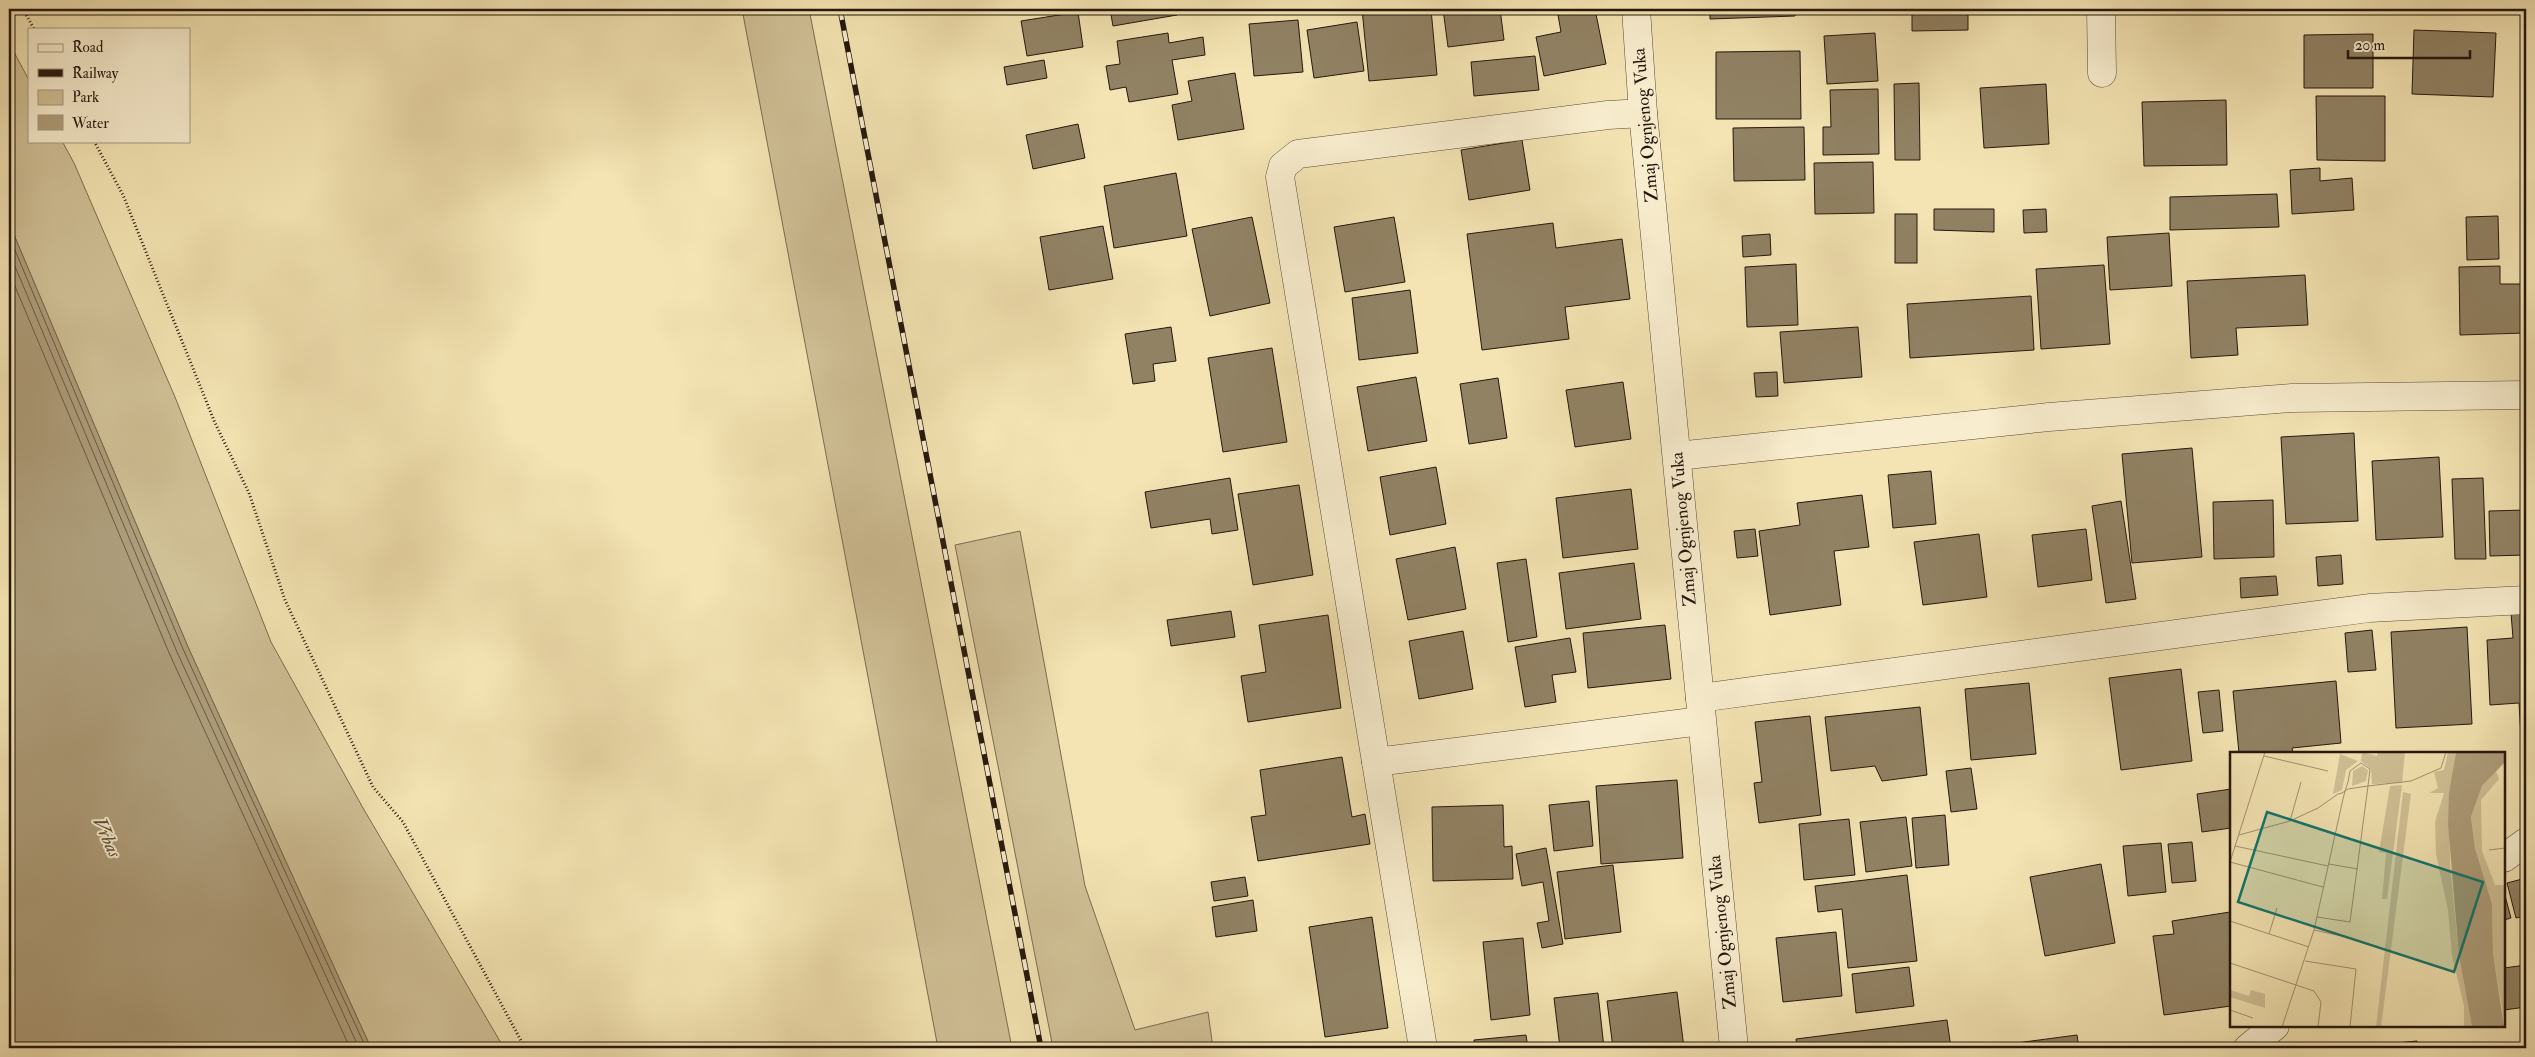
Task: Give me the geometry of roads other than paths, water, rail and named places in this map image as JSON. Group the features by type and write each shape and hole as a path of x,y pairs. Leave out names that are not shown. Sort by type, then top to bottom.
{"street":[{"name":"Zmaj Ognjenog Vuka","path":"1636,9 1643,113 1734,1048"},
{"path":"2101,9 2102,73"},
{"path":"1423,1048 1280,177 1283,166 1298,154 1608,115 1643,113"},
{"path":"1677,456 2049,416 2292,398 2526,395"},
{"path":"1376,762 1700,709 2369,608 2526,600"},
{"path":"2505,857 2526,842"}],"water":[{"name":"Vrbas","path":"9,223 188,647 371,1048 9,1048"}],"railway":[{"path":"840,9 1041,1048"}]}
